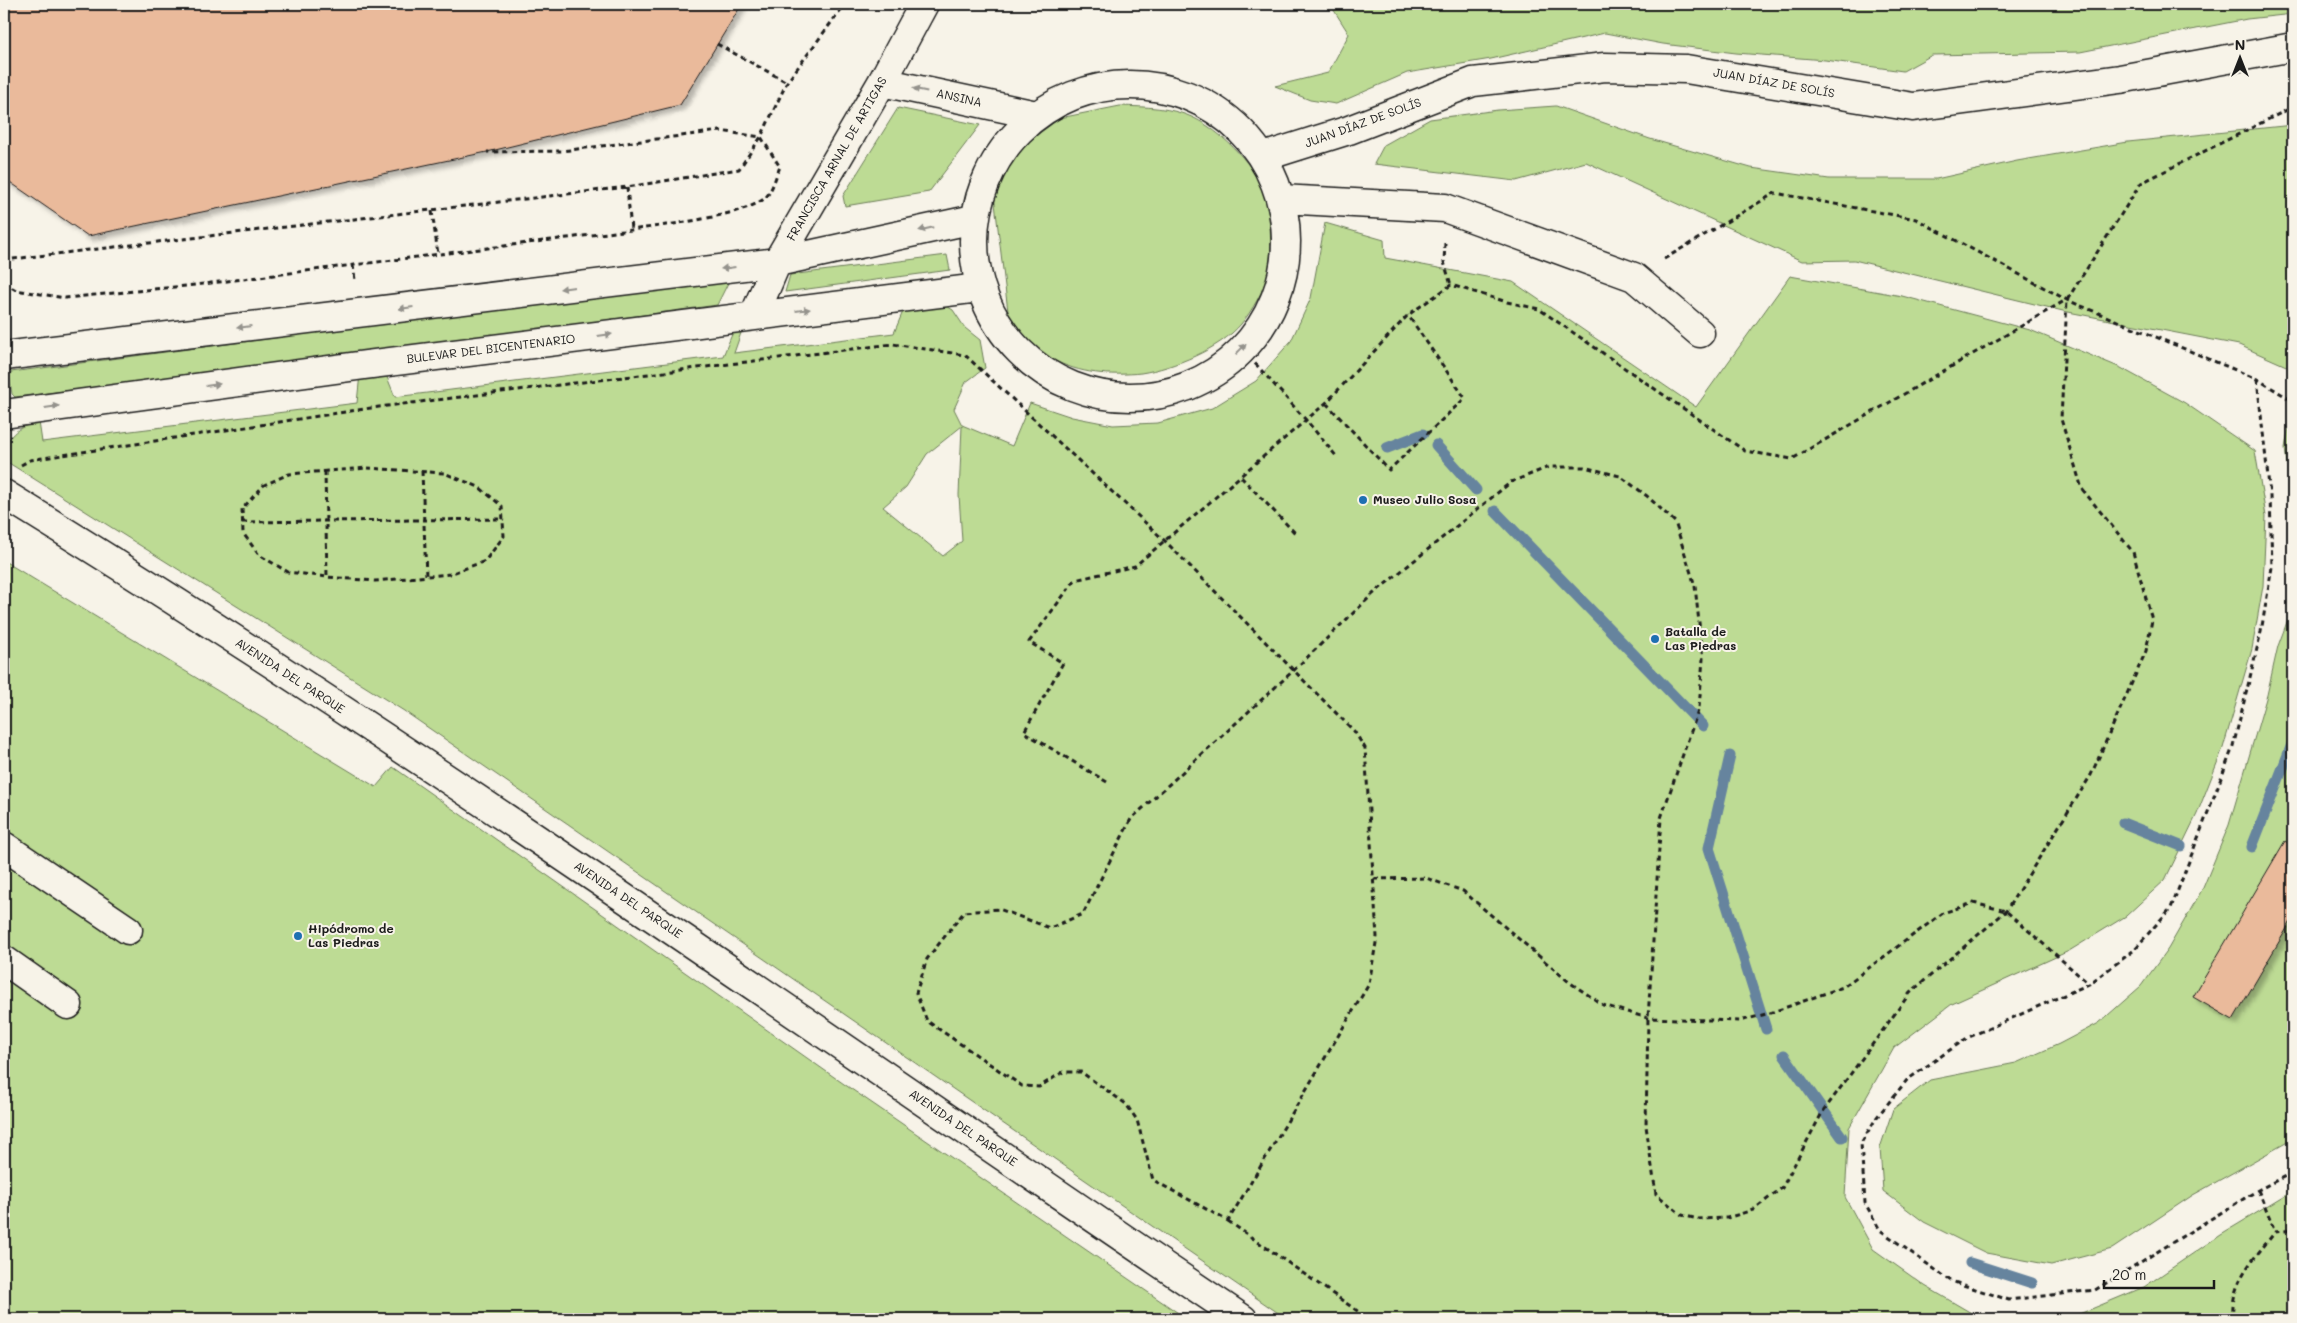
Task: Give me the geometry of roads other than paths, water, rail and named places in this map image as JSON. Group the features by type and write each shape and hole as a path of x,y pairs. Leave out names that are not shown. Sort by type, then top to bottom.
{"street":[{"name":"FRANCISCA ARNAL DE ARTIGAS","path":"754,316 777,262 882,82 924,4"},
{"name":"JUAN DÍAZ DE SOLÍS","path":"1263,157 1349,130 1472,82 1606,67 1686,68 1913,107 2120,80 2293,47"},
{"name":"ANSINA","path":"882,82 1036,115"},
{"path":"1133,84 1175,91 1184,93 1228,118 1263,157 1281,199 1287,239 1282,280 1267,317 1243,350 1206,378 1162,394 1116,397 1071,386 1032,363 1000,329 979,288 973,254 974,219 985,179 1006,143 1036,115 1082,91 1133,84"},
{"path":"1281,199 1446,208 1634,277 1700,334"},
{"path":"4,356 777,262 974,219"},
{"name":"BULEVAR DEL BICENTENARIO","path":"4,414 365,365 979,288"},
{"name":"AVENIDA DEL PARQUE","path":"4,494 154,586 648,912 1243,1319"},
{"path":"4,846 128,930"},
{"path":"4,960 68,1005"}],"waterway":[{"path":"1387,448 1423,434"},
{"path":"1436,445 1476,490"},
{"path":"1495,511 1703,726"},
{"path":"2252,847 2293,742"},
{"path":"1730,756 1709,848 1766,1029"},
{"path":"2123,823 2181,846"},
{"path":"1784,1055 1842,1137"},
{"path":"1970,1263 2032,1283"}],"place":[{"name":"Museo Julio Sosa","path":"1363,500"},
{"name":"Batalla de Las Piedras","path":"1655,639"},
{"name":"Hipódromo de Las Piedras","path":"298,936"}]}
